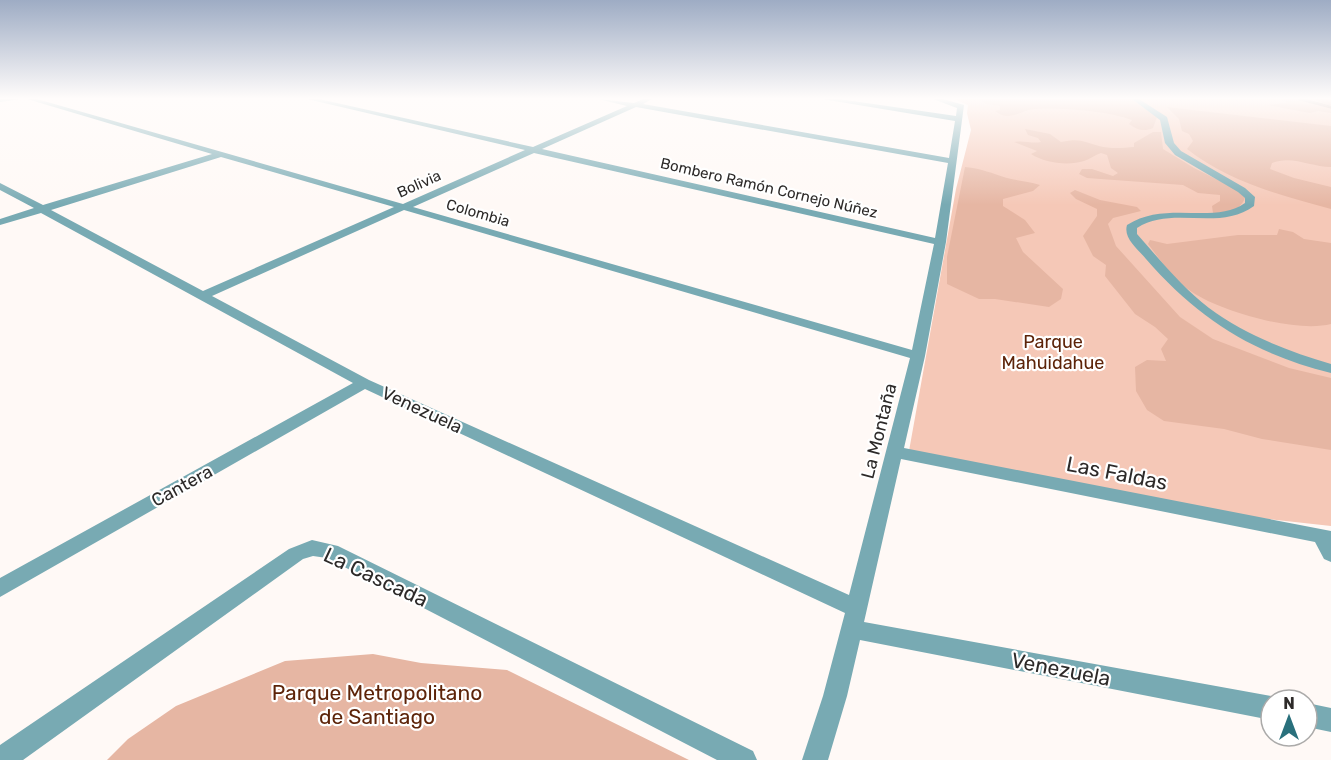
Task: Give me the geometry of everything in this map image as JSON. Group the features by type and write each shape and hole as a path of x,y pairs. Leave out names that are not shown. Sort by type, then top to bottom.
{"street":[{"name":"Colombia","path":"154,134 918,356"},
{"name":"Bombero Ramón Cornejo Núñez","path":"465,134 940,242"},
{"name":"Bolivia","path":"201,296 568,134"},
{"path":"802,134 952,161"},
{"name":"La Montaña","path":"815,760 835,696 918,356 940,242 956,134"},
{"path":"1168,134 1176,152 1240,188 1250,197 1250,204 1244,210 1229,215 1155,216 1139,220 1131,227 1132,235 1188,297 1218,320 1253,340 1331,369"},
{"path":"0,222 222,154"},
{"name":"Venezuela","path":"0,186 364,383 854,619 1259,705"},
{"name":"Cantera","path":"0,588 364,383"},
{"name":"Las Faldas","path":"894,452 1328,543"},
{"name":"La Cascada","path":"1,760 296,554 312,548 331,551 744,760"}],"green space":[{"name":"Parque Mahuidahue","path":"970,134 1331,134 1331,526 1250,517 909,451 956,189"},
{"path":"1051,134 1061,142 1078,140 1116,148 1134,147 1134,143 1149,134 1161,134 1163,149 1236,189 1245,198 1232,211 1213,213 1212,206 1220,201 1220,195 1198,193 1183,185 1087,178 1079,174 1082,169 1092,169 1113,176 1118,173 1111,168 1107,155 1101,153 1084,161 1071,163 1037,157 1031,154 1037,151 1014,142 1041,142 1038,138 1028,135"},
{"path":"1189,134 1331,134 1331,167 1287,160 1272,163 1270,169 1294,178 1331,187 1331,209 1238,179 1187,149 1193,141"},
{"path":"965,167 1040,185 1033,191 1003,199 1003,206 1025,220 1035,233 1016,238 1023,252 1063,289 1061,299 1049,307 995,299 979,299 947,284 947,257"},
{"path":"1075,190 1100,200 1137,207 1141,211 1113,218 1108,224 1116,246 1180,317 1213,339 1289,368 1331,378 1331,450 1262,439 1224,429 1164,421 1147,410 1136,391 1135,367 1147,360 1166,361 1161,349 1168,339 1135,314 1105,276 1106,265 1093,256 1083,236 1097,216 1097,209 1076,199 1070,193"},
{"path":"1279,229 1293,232 1304,239 1331,243 1331,324 1299,326 1260,319 1221,307 1192,292 1180,282 1148,244 1150,240 1167,244 1238,235 1277,235"},
{"name":"Parque Metropolitano de Santiago","path":"373,654 421,663 507,670 689,760 107,760 128,739 176,706 285,661"}]}
